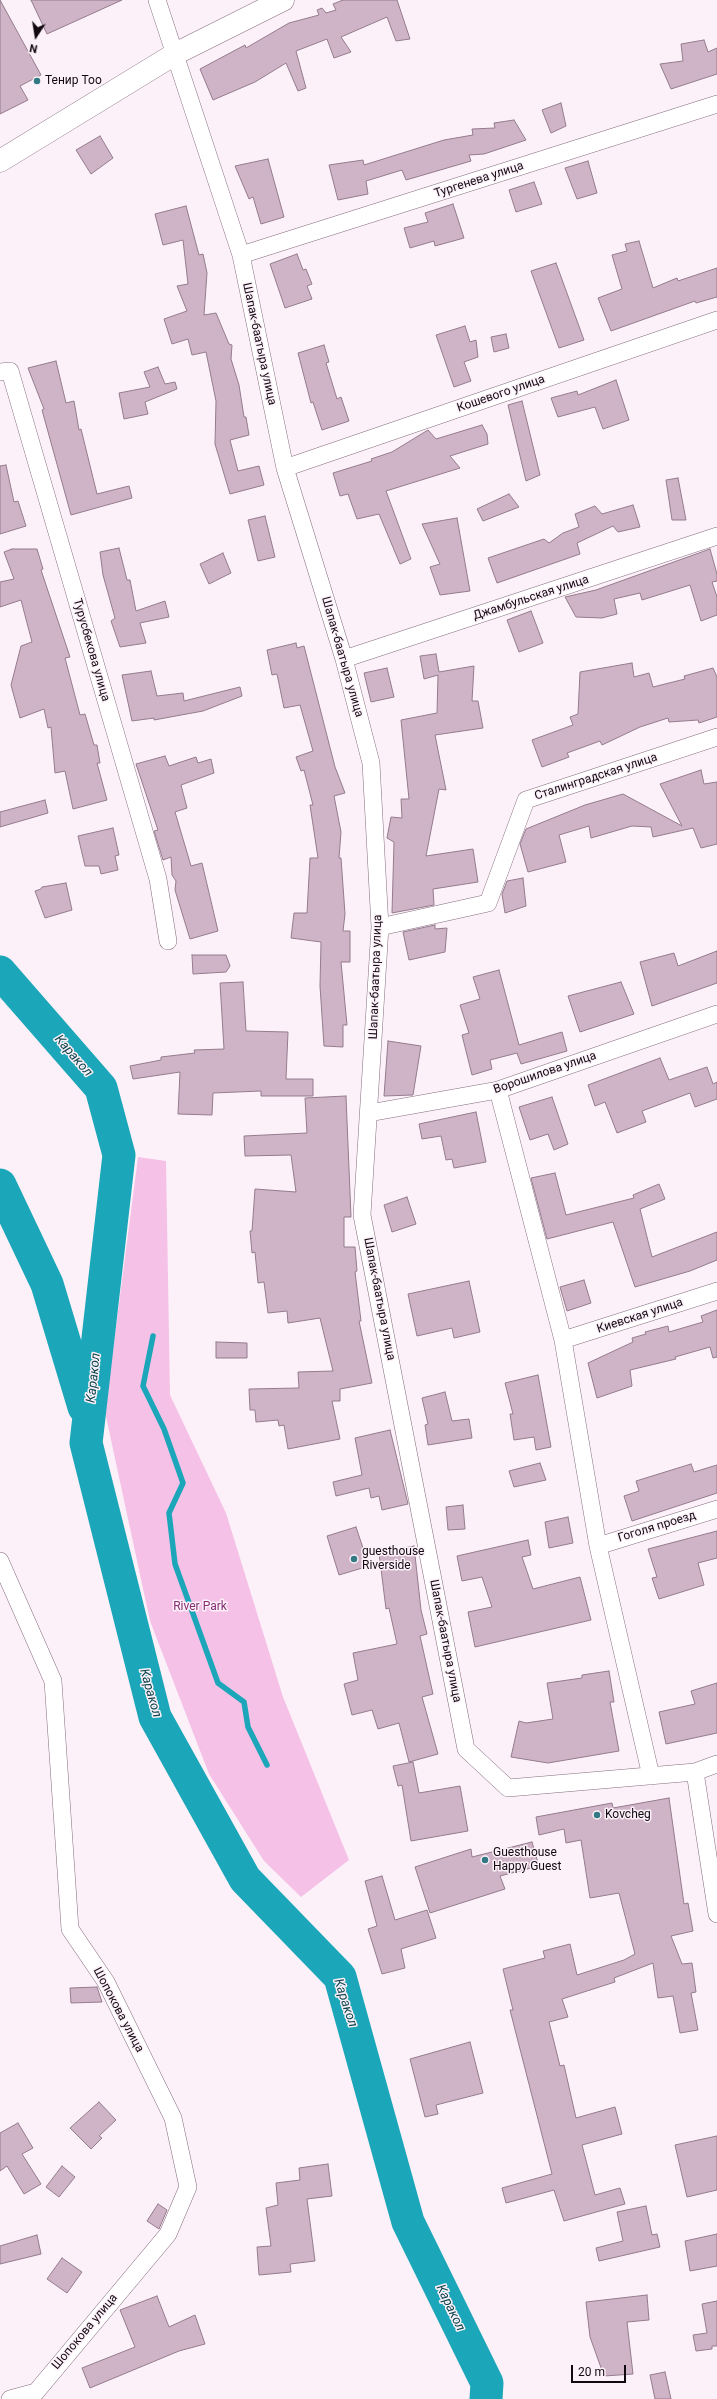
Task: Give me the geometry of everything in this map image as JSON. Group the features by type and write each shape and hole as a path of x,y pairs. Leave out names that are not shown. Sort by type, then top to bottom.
{"street":[{"name":"Шапак-баатыра улица","path":"157,0 241,255 285,468 344,659 371,763 380,926 362,1215 466,1749 508,1788 695,1772 717,1764"},
{"path":"0,161 175,54 282,0"},
{"name":"Тургенева улица","path":"241,255 717,104"},
{"name":"Кошевого улица","path":"285,468 717,320"},
{"name":"Турусбекова улица","path":"0,372 10,371 158,879 168,941"},
{"name":"Джамбульская улица","path":"344,659 717,536"},
{"name":"Сталинградская улица","path":"380,926 488,903 526,800 717,737"},
{"name":"Ворошилова улица","path":"369,1113 498,1090 717,1014"},
{"path":"498,1090 563,1340 598,1546 651,1776"},
{"name":"Киевская улица","path":"563,1340 717,1291"},
{"name":"Гоголя проезд","path":"598,1546 717,1509"},
{"name":"Шопокова улица","path":"0,1562 53,1681 70,1929 106,1982 173,2118 188,2187 168,2234 36,2395"},
{"path":"695,1772 717,1914"},
{"path":"10,2399 36,2395"}],"green space":[{"name":"River Park","path":"138,1157 166,1161 170,1395 226,1513 283,1697 349,1860 301,1897 264,1861 209,1774 150,1621 105,1412"}],"building":[{"path":"0,0 41,75 20,86 28,100 0,114"},
{"path":"31,0 122,0 47,34"},
{"path":"343,0 397,0 410,39 396,41 387,17 341,37 351,52 334,58 327,39 296,51 306,88 298,91 286,63 255,82 213,100 200,69 245,45 246,48 289,23 319,15 317,10 322,8 326,13 336,10 333,4"},
{"path":"704,40 708,52 717,48 717,74 671,89 660,64 683,61 681,44"},
{"path":"561,103 566,126 551,133 542,110"},
{"path":"514,120 526,140 484,154 469,155 471,161 406,180 402,170 366,181 368,194 338,200 329,165 363,160 364,165 444,140 473,135 472,129 495,128 494,123"},
{"path":"100,136 113,158 91,174 76,150"},
{"path":"268,159 284,217 261,224 253,197 249,199 235,166"},
{"path":"588,161 597,193 577,199 565,168"},
{"path":"534,182 542,204 516,212 509,190"},
{"path":"453,204 464,238 435,246 434,241 410,248 404,228 428,222 425,213"},
{"path":"186,206 199,255 203,254 207,273 204,315 216,313 229,344 232,345 231,359 239,385 244,417 246,417 249,435 230,440 238,471 259,466 264,485 230,494 215,444 216,401 206,352 192,355 188,339 172,344 164,319 187,311 177,286 188,284 183,240 163,245 155,214"},
{"path":"639,241 653,288 677,278 678,281 717,268 717,297 696,303 695,301 611,331 598,298 622,289 612,255 627,251 625,244"},
{"path":"297,254 303,270 306,269 312,284 307,286 312,299 285,308 270,264"},
{"path":"556,263 584,340 559,348 531,271"},
{"path":"465,326 470,342 476,340 478,357 464,362 471,381 454,387 436,335"},
{"path":"506,334 509,348 494,352 491,337"},
{"path":"324,345 329,362 326,363 337,399 341,397 349,421 322,430 313,402 311,403 298,353"},
{"path":"56,361 66,403 74,401 79,430 81,429 97,494 129,486 132,498 71,515 42,410 44,409 28,368"},
{"path":"158,367 165,384 175,382 177,389 145,402 148,414 124,419 119,393 150,387 144,372"},
{"path":"616,380 629,420 603,429 595,407 558,417 551,398 577,391 578,395"},
{"path":"522,401 540,475 526,481 508,405"},
{"path":"482,425 487,434 488,444 450,456 460,468 386,491 411,559 400,564 379,514 357,519 348,494 340,496 333,473 372,461 371,459 392,452 428,430 436,439"},
{"path":"6,465 14,502 18,501 26,526 0,534 0,466"},
{"path":"678,478 686,520 672,520 666,480"},
{"path":"509,494 519,507 483,521 477,509"},
{"path":"633,505 640,527 618,532 613,526 577,543 580,554 497,583 488,558 544,539 549,543 563,533 579,527 575,514 595,506 602,514"},
{"path":"265,516 275,557 258,561 248,520"},
{"path":"457,518 470,591 440,595 430,567 440,564 422,524"},
{"path":"119,548 127,580 130,580 136,611 165,601 169,617 140,623 146,643 120,647 111,621 115,618 103,575 100,552"},
{"path":"12,549 37,549 43,569 41,570 70,657 65,658 80,715 85,714 94,745 97,745 100,763 97,763 107,800 73,809 65,771 55,773 51,727 48,728 44,709 20,718 11,685 21,646 32,642 21,600 0,607 0,582 14,579 4,552"},
{"path":"710,549 717,574 717,581 712,582 717,597 717,615 701,621 690,585 642,600 640,593 614,599 617,614 602,618 576,617 565,597 596,590"},
{"path":"223,553 231,573 209,584 200,564"},
{"path":"531,611 543,643 519,652 507,620"},
{"path":"296,643 297,648 304,646 335,767 345,793 334,796 341,832 339,858 341,858 345,914 343,931 350,931 350,962 341,962 347,1025 343,1025 343,1047 324,1046 320,986 321,942 291,938 294,913 307,913 310,858 318,858 310,805 313,805 304,770 301,771 296,757 313,751 300,705 284,708 277,674 272,675 267,650"},
{"path":"436,654 439,672 474,666 472,701 478,701 483,728 435,735 446,790 439,789 426,856 473,849 478,882 433,889 434,905 392,913 394,842 387,838 391,817 402,818 401,799 409,799 401,720 437,713 438,675 424,679 420,656"},
{"path":"632,663 634,677 649,673 653,687 685,679 684,676 713,668 717,677 717,717 699,723 698,720 669,722 668,718 640,727 602,745 600,741 567,753 569,757 542,767 532,740 573,725 570,717 578,714 580,672"},
{"path":"387,668 394,697 371,702 364,673"},
{"path":"151,671 157,696 183,693 184,701 240,687 242,696 203,711 154,720 154,718 132,721 122,675"},
{"path":"165,756 169,766 196,757 198,763 211,759 214,773 181,785 187,808 175,812 191,866 202,863 218,931 190,939 175,890 176,881 172,875 171,857 163,860 154,831 158,830 136,764"},
{"path":"701,770 704,784 717,782 717,844 701,848 693,828 653,837 651,827 632,826 591,838 589,826 559,835 566,862 528,872 520,844 526,829 585,805 623,794 682,826 660,784"},
{"path":"45,800 48,813 0,827 0,812"},
{"path":"113,828 119,855 115,856 118,870 101,874 99,866 85,866 78,836"},
{"path":"523,878 526,906 505,913 502,894 507,881"},
{"path":"66,883 72,910 45,918 35,891 41,889 42,887"},
{"path":"435,925 435,929 447,928 445,952 409,960 403,932"},
{"path":"717,951 717,983 652,1006 640,962 674,953 678,966"},
{"path":"192,955 226,955 230,966 226,972 193,974"},
{"path":"499,970 519,1045 562,1032 567,1051 521,1064 517,1053 490,1060 492,1069 472,1075 462,1035 469,1033 460,1005 480,999 473,977"},
{"path":"243,982 246,1031 288,1032 286,1079 313,1079 313,1096 261,1096 261,1091 213,1093 212,1115 178,1114 180,1072 133,1079 130,1066 161,1060 161,1057 195,1053 194,1050 224,1049 220,983"},
{"path":"621,982 634,1014 580,1032 568,996"},
{"path":"388,1041 421,1046 413,1095 384,1096"},
{"path":"660,1058 669,1080 707,1067 713,1084 717,1082 717,1099 695,1107 690,1093 642,1111 646,1122 617,1133 605,1102 595,1106 588,1085"},
{"path":"346,1096 351,1217 344,1217 344,1247 355,1247 357,1271 355,1272 361,1321 359,1321 372,1383 340,1389 340,1401 332,1401 340,1439 288,1449 284,1425 279,1426 278,1420 256,1422 255,1410 250,1410 249,1389 299,1388 298,1372 333,1371 320,1318 288,1323 287,1311 268,1313 264,1282 258,1283 255,1252 252,1253 250,1231 252,1231 255,1189 296,1192 291,1155 245,1156 244,1136 307,1133 305,1098"},
{"path":"552,1097 568,1144 554,1150 548,1134 530,1140 519,1107"},
{"path":"476,1112 486,1162 454,1168 452,1159 446,1160 441,1136 422,1139 419,1124"},
{"path":"555,1173 566,1215 634,1198 633,1195 659,1184 665,1199 640,1209 652,1257 717,1232 717,1260 690,1271 635,1287 613,1222 547,1239 531,1178"},
{"path":"407,1197 416,1224 392,1232 384,1205"},
{"path":"584,1280 591,1303 567,1311 560,1287"},
{"path":"469,1281 480,1332 454,1338 452,1328 417,1336 408,1294"},
{"path":"717,1310 717,1357 713,1358 710,1347 675,1357 676,1359 630,1370 632,1386 597,1398 588,1363 633,1342 632,1338 646,1334 645,1332 668,1326 669,1332 703,1322 701,1316"},
{"path":"216,1342 247,1343 247,1358 216,1358"},
{"path":"538,1375 551,1447 536,1450 534,1437 514,1440 510,1414 513,1414 505,1383"},
{"path":"445,1392 452,1421 469,1419 472,1438 428,1445 425,1425 428,1424 422,1398"},
{"path":"390,1430 408,1504 382,1510 379,1496 371,1498 369,1488 336,1496 333,1482 362,1475 355,1438"},
{"path":"540,1463 546,1480 514,1487 509,1471"},
{"path":"691,1464 694,1472 717,1465 717,1493 632,1521 624,1496 639,1491 636,1481"},
{"path":"463,1505 465,1529 448,1530 446,1507"},
{"path":"568,1517 573,1543 549,1548 545,1522"},
{"path":"356,1527 369,1566 339,1575 327,1536"},
{"path":"717,1531 717,1558 698,1563 704,1585 659,1599 652,1578 657,1577 648,1549"},
{"path":"528,1540 531,1555 522,1557 533,1589 580,1577 591,1620 475,1647 468,1612 492,1607 482,1577 462,1581 457,1556"},
{"path":"414,1546 421,1610 427,1634 420,1636 433,1694 422,1697 438,1754 409,1762 399,1723 378,1729 372,1710 352,1715 344,1684 358,1680 353,1653 397,1644 389,1608 386,1609 379,1553"},
{"path":"609,1671 614,1702 610,1702 619,1751 548,1763 511,1757 519,1721 526,1723 553,1719 547,1683 582,1678 582,1675"},
{"path":"717,1683 717,1733 666,1744 659,1712 695,1704 691,1691"},
{"path":"413,1762 419,1793 460,1786 468,1831 411,1841 402,1785 398,1786 393,1766"},
{"path":"669,1798 684,1904 688,1903 693,1931 671,1936 682,1964 692,1963 696,1992 691,1993 698,2030 680,2033 673,1996 658,1998 653,1963 614,1978 615,1982 562,1999 568,2017 549,2022 560,2066 564,2065 576,2118 615,2107 622,2134 582,2145 595,2195 620,2188 625,2204 564,2221 554,2190 506,2203 502,2188 552,2174 510,2010 513,2010 503,1969 545,1958 543,1951 570,1944 577,1975 624,1960 635,1954 619,1893 590,1898 581,1840 566,1843 564,1829 539,1835 536,1817 612,1803 613,1808"},
{"path":"532,1842 539,1866 500,1876 505,1889 430,1913 415,1867 471,1849 472,1857"},
{"path":"382,1876 395,1920 427,1910 436,1938 401,1949 405,1968 382,1974 368,1929 377,1926 365,1881"},
{"path":"97,1987 102,2002 71,2003 70,1988"},
{"path":"470,2042 483,2093 436,2105 438,2114 425,2117 410,2059"},
{"path":"99,2102 116,2120 99,2136 102,2138 91,2149 70,2128"},
{"path":"18,2123 33,2148 22,2154 41,2184 24,2194 7,2166 0,2171 0,2133"},
{"path":"717,2136 717,2190 687,2197 675,2145"},
{"path":"328,2164 332,2196 307,2199 315,2261 290,2264 291,2272 259,2275 257,2247 271,2246 266,2208 278,2205 276,2183 300,2180 299,2168"},
{"path":"62,2166 75,2177 59,2197 46,2187"},
{"path":"158,2204 167,2210 159,2229 147,2221"},
{"path":"646,2206 652,2235 657,2234 660,2247 599,2261 596,2248 623,2241 617,2212"},
{"path":"717,2234 717,2266 690,2271 685,2241"},
{"path":"37,2235 41,2254 0,2264 0,2246"},
{"path":"62,2258 82,2272 67,2293 47,2279"},
{"path":"647,2295 649,2320 627,2322 633,2374 604,2376 590,2337 586,2302"},
{"path":"157,2296 169,2327 195,2315 205,2344 179,2351 90,2388 82,2368 135,2347 120,2310"},
{"path":"717,2301 717,2346 712,2346 712,2349 696,2351 693,2335 707,2333 702,2304"},
{"path":"665,2372 671,2399 655,2399 650,2375"}],"waterway":[{"name":"Каракол","path":"0,972 101,1088 119,1155 86,1443 155,1717 245,1879 340,1977 408,2222 487,2383 486,2399"},
{"path":"0,1185 47,1284 84,1407"},
{"path":"153,1336 143,1386 164,1429 183,1483 169,1513 175,1564 218,1683 244,1702 248,1727 267,1765"}],"place":[{"name":"Тенир Тоо","path":"37,81"},
{"name":"guesthouse Riverside","path":"354,1559"},
{"name":"Kovcheg","path":"597,1815"},
{"name":"Guesthouse Happy Guest","path":"485,1860"}]}
